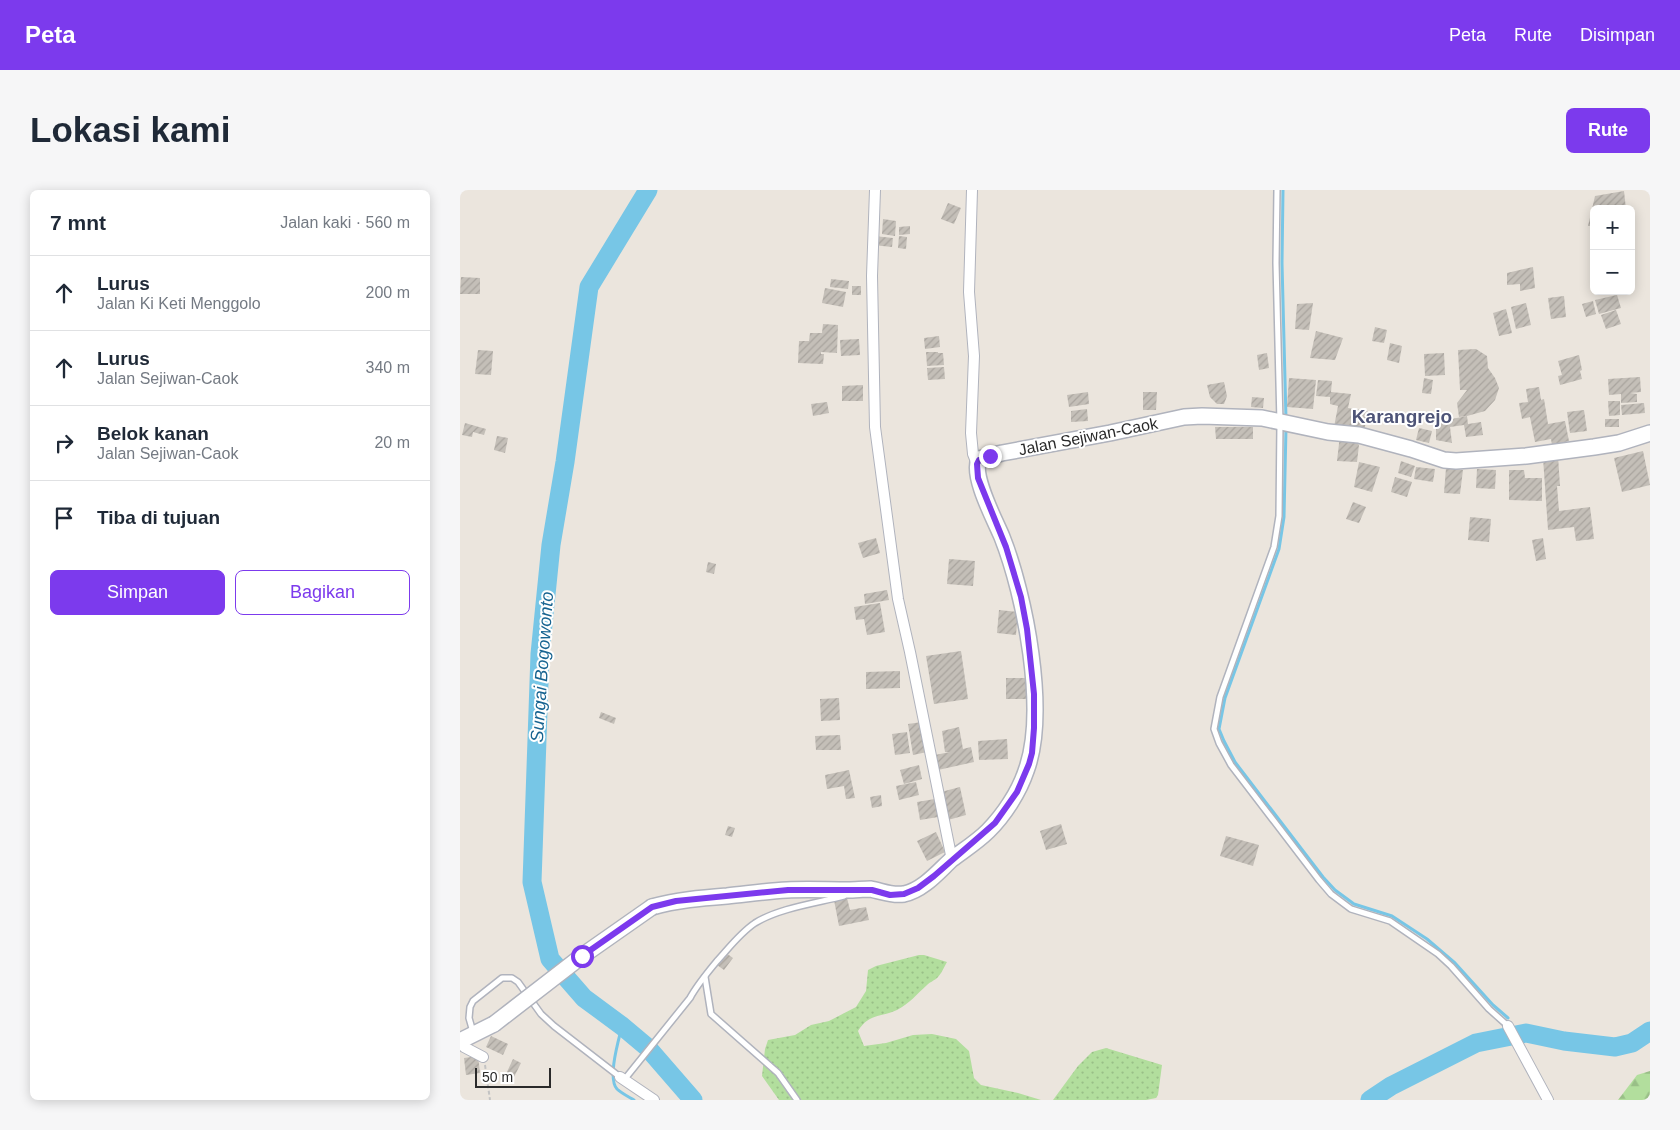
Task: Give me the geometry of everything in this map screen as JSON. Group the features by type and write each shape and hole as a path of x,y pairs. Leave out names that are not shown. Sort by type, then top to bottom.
{"street":[{"path":"875,190 872,276 875,427 898,599 952,860"},
{"path":"483,1057 464,1047 464,1039 494,1024 582,956 652,907 676,901 788,890 872,890 890,895 904,894 918,888 934,876 986,832 995,823 1017,792 1026,773 1032,753 1034,728 1033,676 1021,597 1008,553 978,478 977,464 973,454 974,356 969,292 972,190"},
{"name":"Jalan Sejiwan-Caok","path":"977,464 979,460 1002,453 1184,417 1228,416 1262,418 1328,432 1359,435 1444,460 1456,461 1526,456 1594,447 1619,443 1650,433"},
{"path":"1508,1026 1548,1100"},
{"path":"625,1077 654,1100"}],"lane":[{"path":"1277,190 1276,280 1286,424 1279,516 1274,547 1220,697 1214,729 1231,765 1331,894 1351,908 1390,921 1424,944 1451,966 1489,1009 1508,1026"},
{"path":"464,1039 470,1007 473,1001 502,978 512,978 518,982 541,1014 554,1026 607,1068 625,1077 741,934 757,922 780,912 872,890"},
{"path":"705,977 711,1014 778,1073 797,1100"}],"path":[{"path":"483,1057 490,1100"}],"green space":[{"path":"919,955 947,962 938,977 905,1005 897,1010 866,1021 862,1025 858,1031 864,1046 886,1043 913,1035 932,1034 956,1039 969,1051 974,1078 981,1085 1041,1100 779,1100 762,1076 768,1040 795,1035 811,1025 829,1021 856,1007 866,991 868,970 876,966"},
{"path":"1106,1048 1162,1065 1156,1098 1146,1100 1053,1100 1078,1066 1092,1052"},
{"path":"1650,1071 1650,1100 1618,1100 1637,1075"}],"building":[{"path":"1624,191 1626,205 1593,205 1595,196"},
{"path":"948,203 961,208 954,224 941,219"},
{"path":"883,219 896,221 895,236 882,234"},
{"path":"910,226 910,234 899,235 899,227"},
{"path":"874,236 893,238 892,247 873,245"},
{"path":"899,236 907,237 906,249 898,248"},
{"path":"1533,267 1535,288 1520,291 1520,284 1507,285 1507,273"},
{"path":"461,277 480,278 480,294 460,294"},
{"path":"831,279 849,281 848,289 830,287"},
{"path":"852,286 861,286 861,295 852,295"},
{"path":"825,288 846,292 843,307 822,303"},
{"path":"1617,295 1621,308 1599,314 1595,300"},
{"path":"1564,296 1566,317 1551,319 1548,298"},
{"path":"1593,301 1596,314 1586,317 1582,304"},
{"path":"1313,303 1309,330 1295,329 1297,304"},
{"path":"1526,303 1531,325 1516,329 1511,307"},
{"path":"1506,309 1512,333 1499,336 1493,313"},
{"path":"1616,310 1621,324 1606,329 1601,315"},
{"path":"823,324 838,325 837,353 821,352 821,354 824,354 823,364 798,363 799,341 809,341 810,333 822,333"},
{"path":"1375,327 1387,330 1384,343 1372,341"},
{"path":"1316,331 1343,338 1335,360 1310,358"},
{"path":"939,336 940,347 925,349 924,338"},
{"path":"859,339 860,355 841,356 840,340"},
{"path":"1390,343 1402,346 1399,363 1387,360"},
{"path":"1476,349 1487,356 1488,368 1499,388 1495,400 1485,411 1459,417 1457,403 1467,390 1460,390 1458,350"},
{"path":"478,350 493,351 491,375 475,374"},
{"path":"926,352 943,353 944,365 927,366"},
{"path":"1267,353 1269,368 1259,370 1257,355"},
{"path":"1444,353 1445,375 1425,376 1424,354"},
{"path":"1579,355 1582,379 1560,385 1558,376 1562,375 1558,361"},
{"path":"944,367 945,379 928,380 927,368"},
{"path":"1640,377 1641,392 1630,393 1637,394 1637,402 1621,403 1621,394 1609,395 1608,379"},
{"path":"1289,378 1316,380 1313,409 1287,407"},
{"path":"1424,378 1433,380 1431,394 1422,393"},
{"path":"1318,380 1332,381 1331,392 1351,394 1348,408 1368,411 1364,432 1334,427 1338,406 1330,404 1330,397 1316,396"},
{"path":"1224,382 1227,396 1224,404 1217,404 1210,397 1207,385"},
{"path":"863,385 863,401 842,401 842,386"},
{"path":"1539,387 1541,400 1544,399 1548,424 1565,421 1569,441 1552,445 1551,439 1535,442 1530,417 1522,419 1519,403 1528,402 1526,389"},
{"path":"1088,392 1089,404 1069,407 1067,395"},
{"path":"1143,392 1157,392 1156,410 1143,410"},
{"path":"1252,397 1264,398 1263,408 1251,407"},
{"path":"1608,401 1620,401 1620,415 1609,416"},
{"path":"827,402 829,413 813,416 811,404"},
{"path":"1644,403 1645,413 1622,415 1621,405"},
{"path":"1087,409 1088,421 1071,422 1071,411"},
{"path":"1584,410 1587,431 1570,433 1567,412"},
{"path":"1467,416 1468,424 1481,422 1483,435 1466,437 1464,425 1450,427 1452,443 1436,440 1436,422"},
{"path":"1605,419 1619,419 1619,427 1605,427"},
{"path":"465,423 486,429 484,435 473,432 472,437 462,435"},
{"path":"1215,427 1253,427 1253,439 1216,439"},
{"path":"1419,428 1432,431 1429,443 1416,440"},
{"path":"1340,435 1352,436 1359,445 1357,462 1337,461"},
{"path":"497,436 508,438 505,453 494,450"},
{"path":"1643,451 1650,485 1622,492 1614,458"},
{"path":"1558,456 1560,486 1557,486 1559,511 1590,507 1594,539 1576,541 1574,527 1548,530 1543,458"},
{"path":"1401,461 1415,466 1411,477 1398,473"},
{"path":"1359,462 1380,467 1372,492 1354,487"},
{"path":"1416,467 1435,469 1433,482 1414,479"},
{"path":"1446,468 1463,470 1460,494 1444,493"},
{"path":"1477,469 1496,470 1495,489 1476,488"},
{"path":"1509,470 1524,470 1525,478 1542,478 1542,501 1509,500"},
{"path":"1395,477 1412,482 1407,497 1391,492"},
{"path":"1353,502 1366,507 1359,523 1346,519"},
{"path":"1470,517 1491,519 1489,542 1468,540"},
{"path":"876,538 880,553 863,558 858,543"},
{"path":"1543,538 1546,559 1536,561 1532,540"},
{"path":"949,559 975,561 973,586 947,584"},
{"path":"708,562 716,564 714,574 706,572"},
{"path":"887,590 889,600 865,604 864,594"},
{"path":"880,603 885,632 867,635 864,619 856,620 854,607"},
{"path":"999,610 1018,612 1016,635 997,633"},
{"path":"961,651 968,699 934,704 926,656"},
{"path":"900,671 900,688 866,689 866,672"},
{"path":"1006,678 1026,678 1026,699 1006,699"},
{"path":"839,698 840,720 821,721 820,699"},
{"path":"601,712 616,718 614,724 599,718"},
{"path":"922,722 927,752 913,755 908,724"},
{"path":"959,727 963,749 971,747 974,762 938,770 935,755 950,752 945,752 942,731"},
{"path":"907,732 910,753 895,755 892,734"},
{"path":"840,735 841,750 816,750 815,736"},
{"path":"1007,739 1008,759 979,760 978,741"},
{"path":"919,765 922,779 904,784 900,770"},
{"path":"849,770 855,798 846,799 844,786 827,789 825,775"},
{"path":"916,782 919,795 899,800 896,786"},
{"path":"960,787 966,815 948,820 941,792"},
{"path":"881,795 882,806 872,808 870,797"},
{"path":"935,799 938,817 920,820 917,802"},
{"path":"1061,824 1067,844 1046,850 1040,831"},
{"path":"728,826 735,828 732,837 725,835"},
{"path":"936,832 945,852 927,861 917,841"},
{"path":"1226,836 1259,845 1253,866 1220,856"},
{"path":"847,898 850,910 866,907 869,920 839,926 834,900"},
{"path":"726,953 733,958 724,970 717,965"},
{"path":"491,1036 508,1044 503,1055 486,1047"},
{"path":"478,1056 480,1073 466,1075 464,1058"},
{"path":"513,1059 521,1063 514,1077 506,1074"}],"waterway":[{"name":"Sungai Bogowonto","path":"648,190 589,287 565,462 551,545 540,654 532,882 550,959 584,998 647,1047 693,1100"},
{"path":"1283,190 1282,263 1286,419"},
{"path":"1286,428 1284,517 1279,549 1225,698 1219,729 1235,762 1335,890 1354,904 1392,916 1427,939 1455,963 1493,1005 1508,1018"},
{"path":"622,1026 613,1068 614,1084 617,1089 634,1100"},
{"path":"1370,1100 1391,1086 1476,1043 1526,1033 1564,1041 1615,1047 1632,1043 1650,1031"}],"district":[{"name":"Karangrejo","path":"1402,416"}],"route":[{"path":"582,956 652,907 676,901 788,890 872,890 890,895 904,894 918,888 934,876 995,823 1017,792 1026,773 1032,753 1034,710 1033,676 1027,629 1017,579 978,478 977,464 979,460 990,456"}]}
